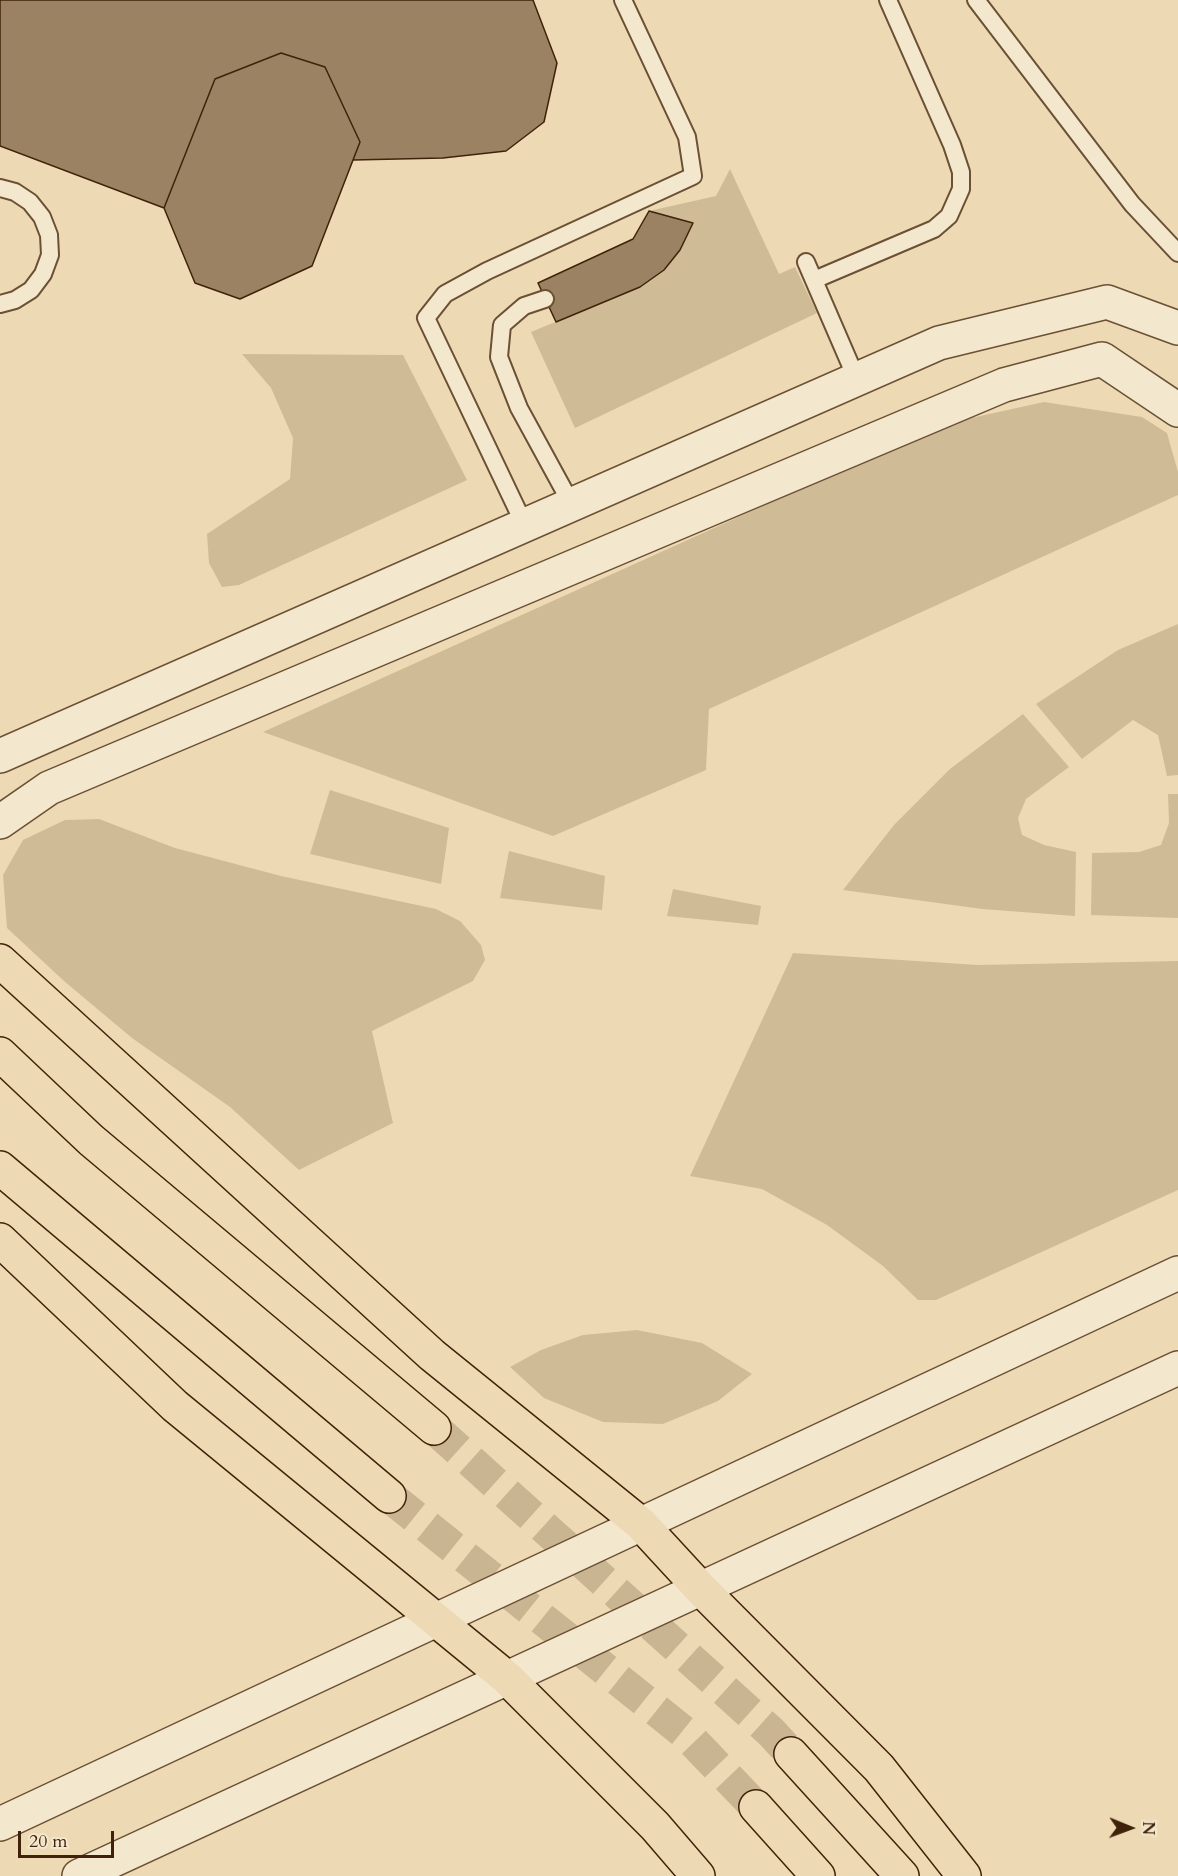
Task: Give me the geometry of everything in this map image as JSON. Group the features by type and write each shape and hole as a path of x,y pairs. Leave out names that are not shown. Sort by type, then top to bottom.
{"main road":[{"path":"0,961 432,1355 641,1524 700,1588 879,1768 964,1876"},
{"path":"0,1054 91,1140 434,1428"},
{"path":"0,1168 388,1496"},
{"path":"0,1240 175,1406 507,1678 655,1826 698,1876"},
{"path":"791,1754 902,1876"},
{"path":"756,1807 818,1876"}],"street":[{"path":"0,756 939,343 1107,302 1178,328"},
{"path":"0,822 49,788 1004,385 1102,359 1178,410"},
{"path":"0,1824 1178,1273"},
{"path":"79,1876 1178,1368"}],"lane":[{"path":"525,526 426,318 445,294 487,271 693,176 687,137 623,0"},
{"path":"814,280 934,229 950,216 961,189 961,172 952,145 888,0"},
{"path":"976,0 1132,204 1178,253"},
{"path":"0,188 15,192 30,202 42,217 49,235 50,255 44,274 32,290 15,300 0,304"},
{"path":"806,262 857,380"},
{"path":"545,299 524,306 502,325 499,357 519,408 572,505"}],"shaded area":[{"path":"730,169 779,274 795,267 817,313 575,428 531,332 640,287 680,250 693,223 649,211 716,196"},
{"path":"242,354 403,355 467,480 239,585 222,587 209,563 207,534 290,479 293,438 271,388"},
{"path":"1044,402 1142,417 1167,433 1178,472 1178,495 709,709 706,770 553,836 263,732 944,424"},
{"path":"1178,624 1178,775 1167,776 1158,735 1133,720 1082,759 1036,704 1118,650"},
{"path":"1023,714 1069,767 1026,799 1018,818 1022,835 1044,845 1076,852 1075,916 982,909 843,890 894,825 950,769"},
{"path":"330,790 449,828 441,884 310,854"},
{"path":"1168,794 1178,794 1178,918 1091,915 1092,853 1139,852 1161,845 1169,823"},
{"path":"99,819 175,848 281,876 436,909 460,921 481,945 485,960 473,981 372,1031 393,1123 299,1170 230,1107 132,1038 64,981 7,928 3,875 23,840 65,820"},
{"path":"509,851 605,876 602,910 500,898"},
{"path":"673,889 761,906 758,925 667,916"},
{"path":"793,953 978,965 1178,961 1178,1190 936,1300 918,1300 883,1266 827,1225 762,1189 690,1176"},
{"path":"637,1330 702,1343 752,1374 718,1401 663,1424 603,1422 544,1398 510,1367 541,1350 583,1335"}],"building":[{"path":"0,0 533,0 557,63 544,122 506,151 443,158 353,160 360,142 325,67 281,53 215,79 164,208 0,146"},
{"path":"281,53 325,67 360,142 312,266 240,299 195,283 164,208 215,79"},
{"path":"649,211 693,223 680,250 664,270 640,287 556,322 538,283 633,239"}],"tunnel":[{"path":"434,1428 771,1732 791,1754"},
{"path":"389,1496 686,1734 756,1807"}]}
